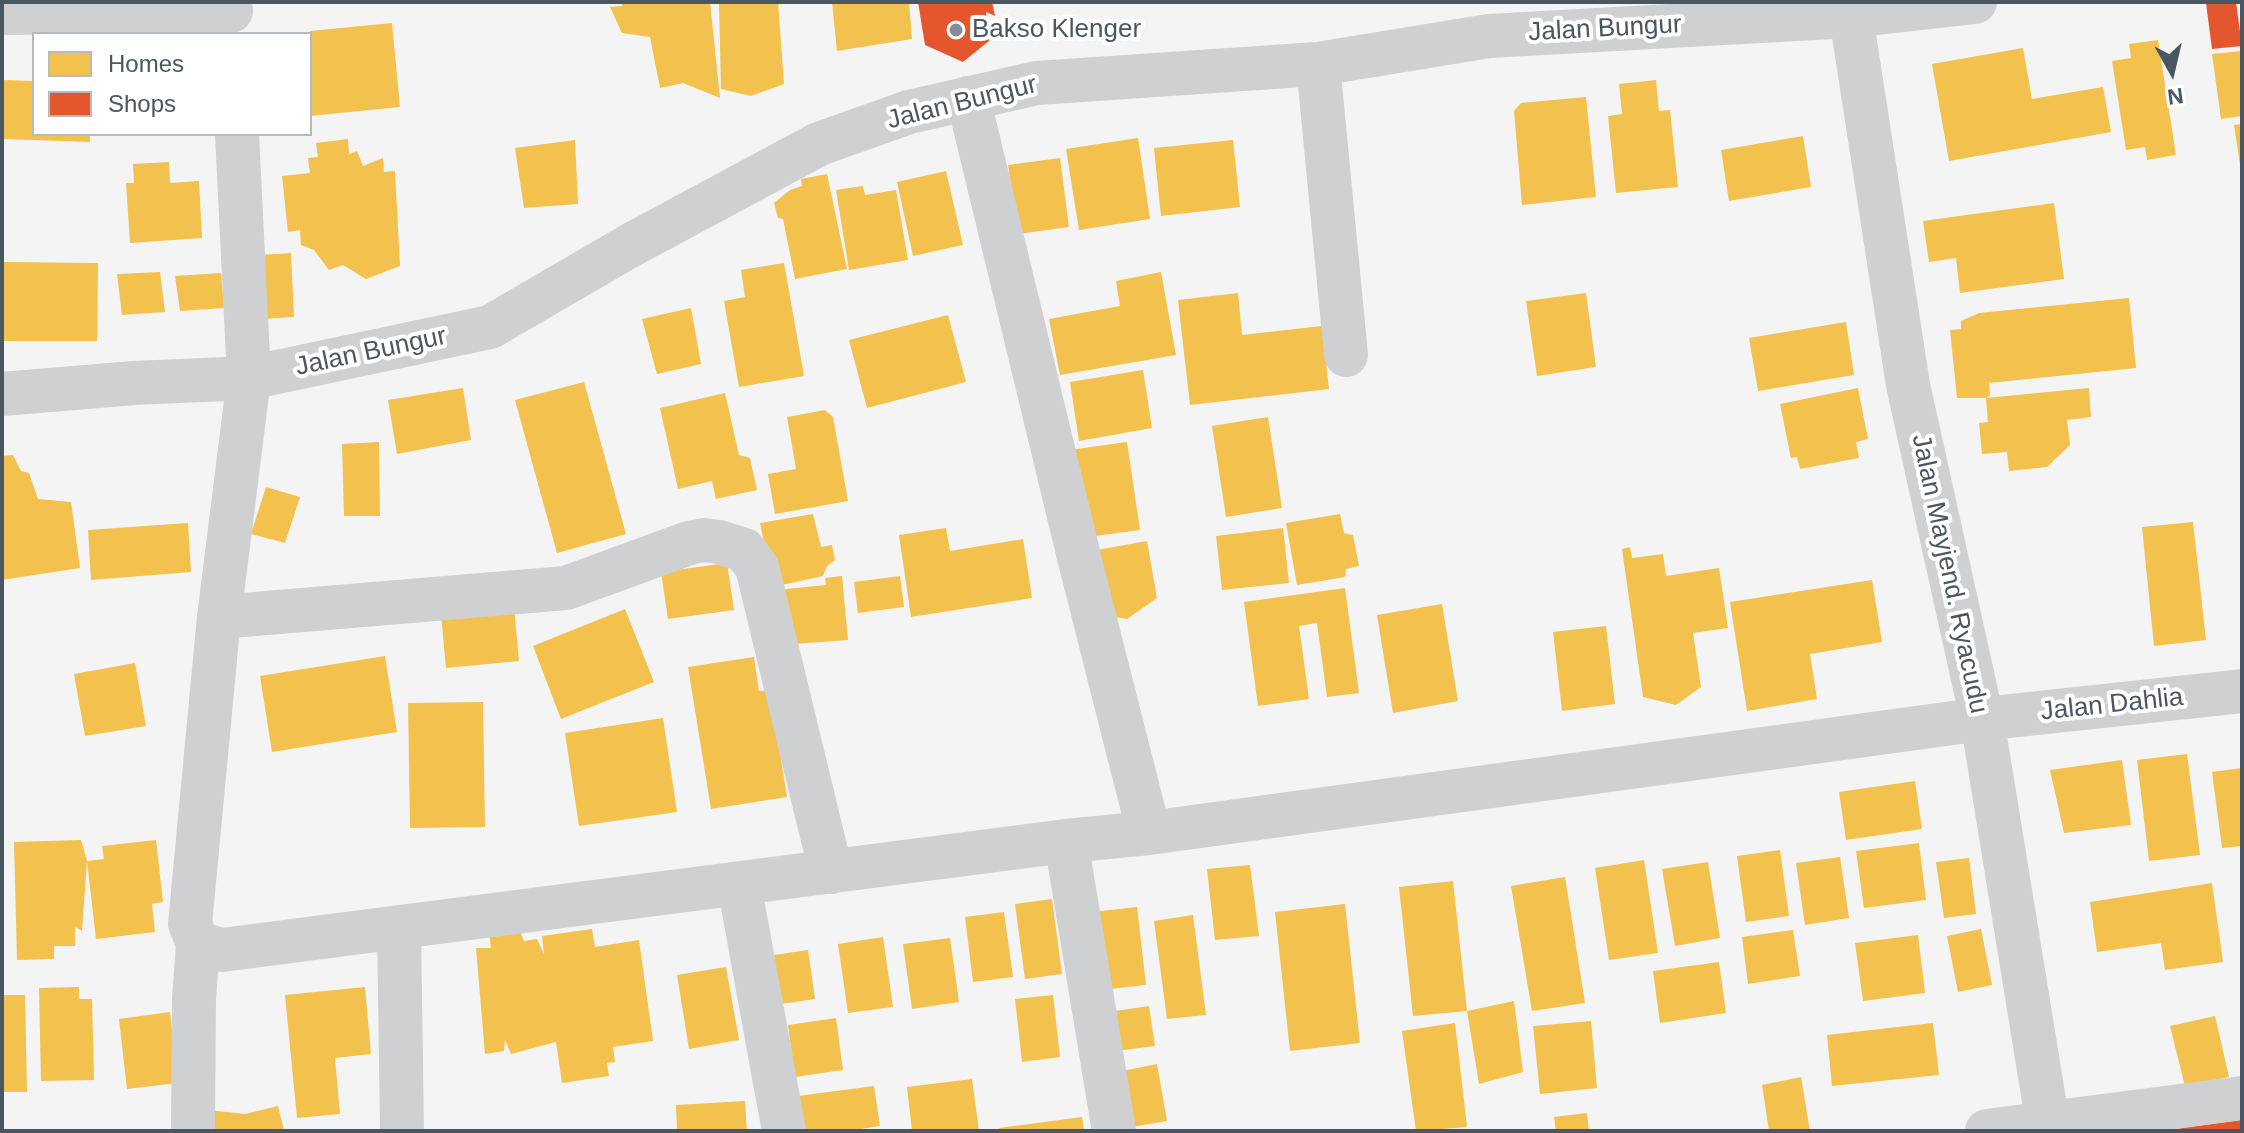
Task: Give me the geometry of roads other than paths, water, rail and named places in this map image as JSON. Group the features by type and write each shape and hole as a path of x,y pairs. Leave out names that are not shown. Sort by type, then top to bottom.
{"street":[{"name":"Jalan Bungur","path":"2,394 134,383 249,378 490,327 631,245 819,144 909,112 1037,83 1318,64 1489,36 1851,16 1974,2"},
{"path":"2,13 231,16"},
{"name":"Jalan Mayjend. Ryacudu","path":"1851,16 1908,385 1982,719 2048,1127"},
{"path":"1318,64 1346,355"},
{"path":"968,98 1149,833"},
{"path":"193,1131 194,999 198,943 190,924 219,617 249,378 237,136"},
{"path":"219,617 566,588 689,543 704,540 744,550 757,567 831,872"},
{"name":"Jalan Dahlia","path":"198,943 222,950 1066,841 1149,833 1982,719 2242,691"},
{"path":"1066,841 1114,1131"},
{"path":"739,884 784,1131"},
{"path":"399,928 402,1131"},
{"path":"1987,1131 2048,1127 2242,1098"}],"place":[{"name":"Bakso Klenger","path":"956,30"}]}
